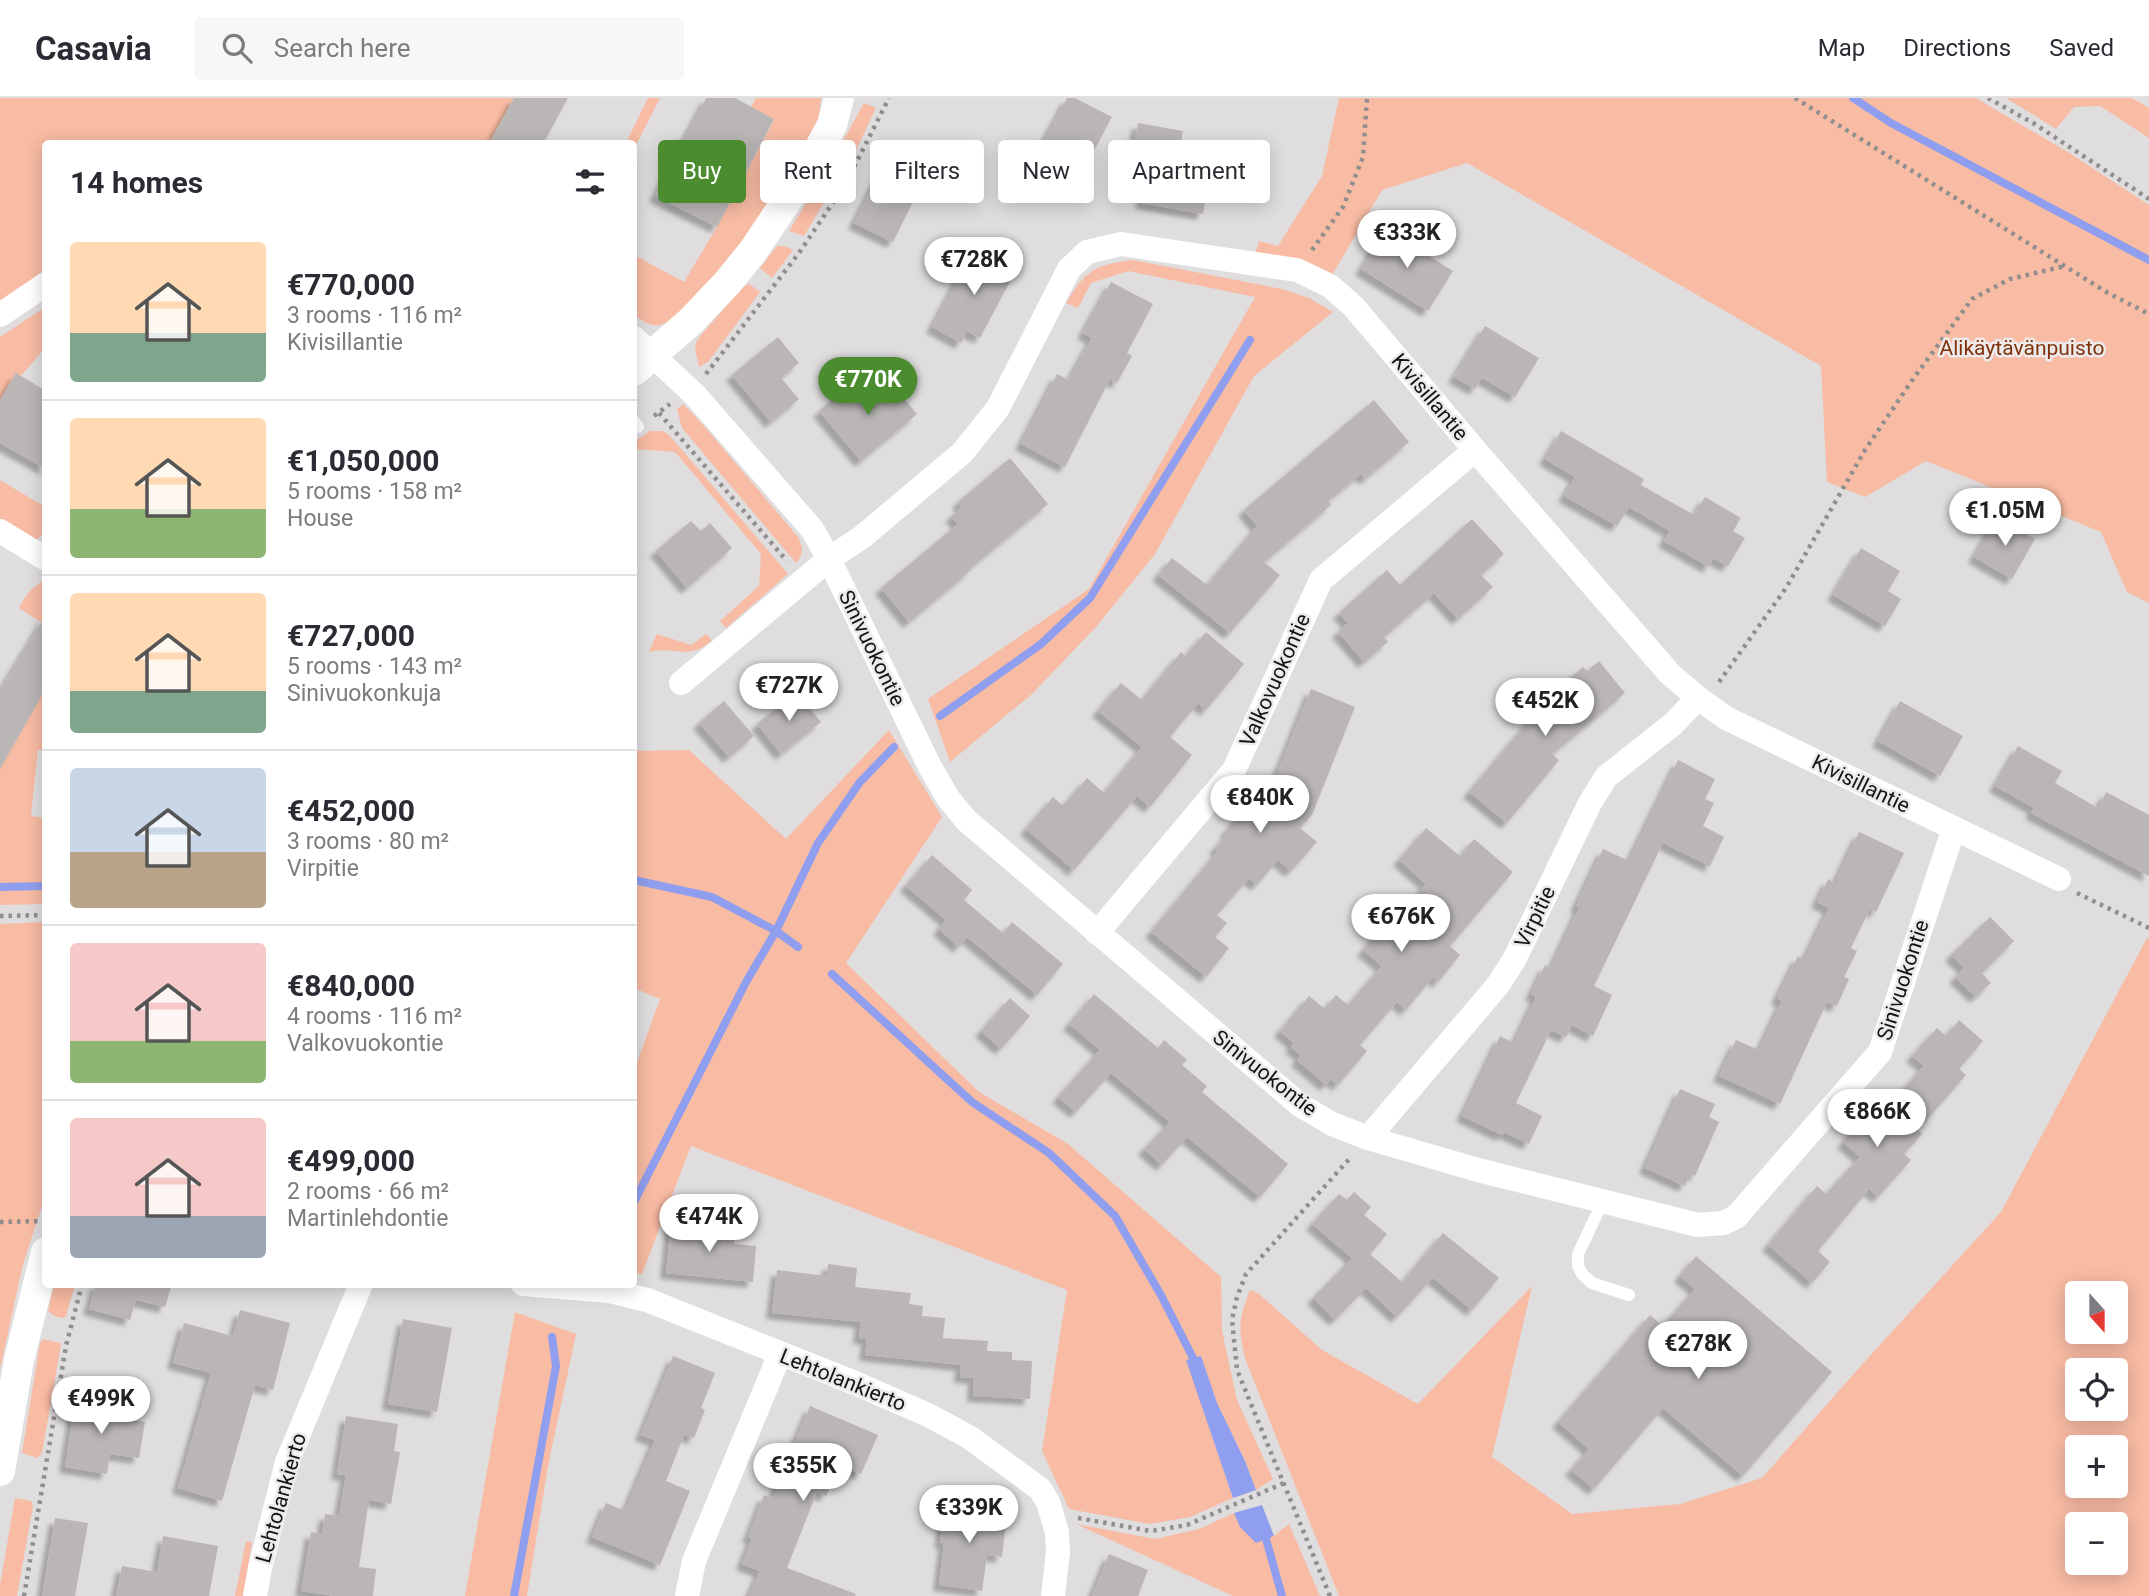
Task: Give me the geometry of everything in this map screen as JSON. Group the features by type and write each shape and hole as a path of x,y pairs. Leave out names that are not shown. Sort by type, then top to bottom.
{"street":[{"path":"640,355 691,321 728,282 759,242 808,169 832,125 839,98"},
{"name":"Kivisillantie","path":"681,682 962,453 998,408 1069,269 1087,251 1121,244 1297,270 1330,286 1353,306 1670,674 1700,700 1726,718 2059,879"},
{"path":"0,315 42,287"},
{"name":"Sinivuokontie","path":"640,355 689,388 812,529 929,765 948,798 966,820 1300,1105 1332,1124 1368,1138 1478,1170 1698,1225 1723,1223 1736,1217 1880,1052 1954,828"},
{"name":"Valkovuokontie","path":"1097,933 1234,770 1321,580 1475,450"},
{"path":"0,531 42,557"},
{"name":"Virpitie","path":"1368,1138 1498,985 1514,960 1590,803 1606,777 1700,700"},
{"path":"0,1471 19,1360 42,1268"},
{"name":"Lehtolankierto","path":"255,1596 287,1462 359,1288"},
{"name":"Lehtolankierto","path":"573,1288 610,1291 647,1300 891,1399 969,1437 1040,1489 1053,1514 1057,1532 1058,1552 1053,1596"},
{"path":"687,1596 694,1561 780,1354"}],"lane":[{"path":"1603,1201 1578,1254 1578,1266 1592,1283 1629,1295"}],"path":[{"path":"637,424 659,413 719,359 799,253 849,177 889,98"},
{"path":"1297,270 1343,207 1363,157 1367,98"},
{"path":"1795,98 2108,293 2149,314"},
{"path":"1988,98 2033,123 2149,199"},
{"path":"1700,700 1712,692 1786,588 1865,450 1972,299 2010,279 2065,266"},
{"path":"659,413 803,580"},
{"path":"2059,879 2078,893 2149,928"},
{"path":"0,916 42,915"},
{"path":"1330,1596 1237,1370 1232,1320 1246,1274 1368,1138"},
{"path":"0,1222 42,1220"},
{"path":"24,1596 66,1346 81,1288"},
{"path":"1053,1514 1151,1531 1187,1525 1284,1483"}],"green space":[{"path":"0,98 514,98 491,140 42,140 42,272 0,301"},
{"path":"648,98 660,98 637,143 637,140 627,140"},
{"path":"756,98 821,98 818,125 809,140 763,140 774,120 751,107"},
{"name":"Alikäytävänpuisto","path":"1339,98 1976,98 2071,154 2149,205 2149,603 2127,592 2101,532 1926,461 1865,497 1827,482 1821,366 1467,163 1382,190 1331,277 1255,255 1259,241 1278,246 1322,176"},
{"path":"2006,98 2132,98 2149,108 2149,138 2100,106 2074,107 2056,129"},
{"path":"864,103 876,108 856,149 856,140 844,140"},
{"path":"760,146 760,203 769,203 730,259 668,322 654,325 637,317 637,257 684,282 730,203 746,203 746,173"},
{"path":"806,203 824,203 804,236 789,231"},
{"path":"777,246 793,250 772,278 760,268"},
{"path":"1133,260 1282,289 1309,298 1333,312 1254,376 1155,554 1096,627 1032,694 950,762 928,699 1089,589 1255,297 1128,271 1091,283 1078,308 1066,303 1079,283 1092,271 1109,264"},
{"path":"749,284 760,292 709,361 699,367 695,348 697,340 742,288"},
{"path":"42,310 42,352 21,376 16,373 0,400 0,337"},
{"path":"683,404 798,537 802,551 796,563 682,428 677,409"},
{"path":"650,431 663,431 670,436 788,574 726,628 720,621 759,586 761,554 675,452 637,449 637,440"},
{"path":"0,480 42,505 42,534 35,541 0,521"},
{"path":"42,583 42,633 41,622 19,608 34,587"},
{"path":"657,634 691,645 706,634 712,640 704,647 689,652 649,652"},
{"path":"42,693 42,750 38,750 31,816 42,818 42,904 0,905 0,769"},
{"path":"889,730 942,817 846,963 979,1092 1068,1144 1221,1277 1222,1331 1237,1400 1273,1479 1256,1490 1217,1403 1200,1356 1187,1360 1233,1498 1190,1517 1150,1524 1069,1509 1042,1451 1067,1290 691,1146 642,1274 637,1273 637,1063 660,999 637,989 637,751 689,750 786,839"},
{"path":"42,922 42,1206 23,1264 0,1369 0,924"},
{"path":"2147,938 2149,939 2149,1596 1339,1596 1246,1361 1240,1325 1250,1290 1258,1293 1322,1350 1418,1404 1532,1286 1492,1457 1572,1514 1680,1504 1762,1478 2001,1212"},
{"path":"53,1288 74,1288 66,1316 54,1316 48,1311"},
{"path":"515,1312 576,1334 548,1466 527,1596 465,1596"},
{"path":"43,1339 61,1345 42,1453 37,1458 22,1453 40,1343"},
{"path":"15,1498 31,1501 33,1506 17,1596 0,1596 0,1585"},
{"path":"1234,1513 1240,1527 1274,1536 1289,1524 1320,1596 1233,1596 1076,1524 1155,1539 1199,1529"},
{"path":"246,1541 252,1542 243,1596 235,1596"}],"water":[{"path":"1201,1356 1217,1403 1256,1490 1233,1498 1186,1360"},
{"path":"1262,1505 1274,1536 1256,1543 1240,1527 1234,1513"}],"building":[{"path":"514,98 568,98 545,140 491,140"},
{"path":"706,98 735,98 774,119 763,140 760,140 760,146 746,172 746,140 684,140"},
{"path":"1067,98 1075,98 1112,117 1094,151 1094,140 1044,140"},
{"path":"1138,123 1183,131 1182,140 1135,140"},
{"path":"870,192 870,203 912,203 893,242 854,223"},
{"path":"669,203 730,203 717,227"},
{"path":"1141,203 1205,203 1203,214"},
{"path":"1385,229 1453,271 1428,311 1361,269"},
{"path":"974,248 1016,270 980,338 967,331 961,343 932,327"},
{"path":"1111,282 1153,304 1127,353 1132,356 1117,383 1110,379 1065,467 1021,444 1057,374 1069,380 1092,338 1083,333"},
{"path":"1485,326 1539,358 1515,397 1482,378 1475,389 1454,377"},
{"path":"778,337 799,363 781,378 799,399 771,422 732,375"},
{"path":"16,373 42,389 42,467 0,443 0,400"},
{"path":"888,379 917,414 861,461 819,411 849,386 862,401"},
{"path":"1374,400 1409,442 1365,479 1361,474 1328,501 1331,505 1264,562 1280,575 1230,633 1158,575 1172,558 1207,585 1257,526 1244,510"},
{"path":"1561,431 1644,479 1641,485 1694,515 1705,497 1741,518 1733,531 1745,538 1728,566 1713,558 1709,567 1664,541 1670,531 1629,507 1617,526 1564,496 1575,477 1545,459"},
{"path":"1010,458 1048,504 909,622 881,588 958,524 951,516 962,507 958,502"},
{"path":"1997,517 2035,539 2012,579 1974,557"},
{"path":"1472,519 1504,554 1481,575 1493,587 1458,619 1434,593 1384,637 1388,642 1364,662 1338,632 1348,623 1339,613 1387,570 1400,585"},
{"path":"691,521 701,531 710,523 732,548 687,588 656,551"},
{"path":"1861,548 1900,571 1888,591 1901,599 1885,626 1833,595"},
{"path":"42,622 42,695 0,769 0,691"},
{"path":"1206,632 1244,664 1206,710 1198,703 1170,737 1192,755 1150,807 1137,796 1074,870 1026,829 1053,797 1063,806 1087,778 1104,793 1142,747 1098,711 1121,683 1142,700 1181,652 1185,656"},
{"path":"1599,661 1625,693 1552,754 1559,760 1507,823 1469,792 1536,712 1525,699 1550,678 1558,688 1583,667 1587,671"},
{"path":"1311,689 1355,707 1312,815 1300,828 1317,842 1291,871 1278,860 1257,885 1249,878 1217,915 1227,923 1215,937 1229,948 1206,977 1151,932 1218,851 1215,848 1228,833 1226,831 1278,771"},
{"path":"796,692 821,722 781,754 757,724"},
{"path":"724,701 754,736 729,757 699,723"},
{"path":"1900,701 1963,736 1940,776 1878,741"},
{"path":"2018,746 2062,771 2055,783 2098,808 2106,792 2149,815 2149,876 2031,813 2034,808 1995,786"},
{"path":"1678,760 1715,779 1705,799 1714,803 1703,826 1724,837 1710,866 1663,843 1594,986 1612,995 1593,1036 1572,1025 1566,1037 1551,1030 1516,1103 1542,1116 1529,1144 1504,1132 1502,1135 1462,1116 1500,1036 1514,1043 1536,997 1531,994 1545,965 1551,968 1603,849 1629,861"},
{"path":"1426,828 1460,856 1474,839 1513,872 1450,946 1460,955 1438,982 1433,977 1406,1010 1397,1002 1360,1045 1367,1051 1338,1085 1331,1079 1326,1085 1297,1060 1301,1055 1291,1047 1294,1043 1280,1031 1309,996 1325,1009 1336,995 1348,1005 1382,966 1363,950 1393,915 1396,918 1426,884 1399,860"},
{"path":"1859,832 1904,853 1876,912 1870,909 1851,948 1857,951 1844,977 1849,979 1837,1006 1827,1002 1780,1104 1719,1076 1736,1040 1759,1050 1782,1001 1777,998 1798,956 1804,960 1829,908 1817,902 1828,879 1835,883"},
{"path":"932,855 972,890 964,900 1003,933 1012,922 1063,964 1037,995 967,937 959,947 939,929 946,920 906,886"},
{"path":"1990,917 2014,941 1982,973 1991,983 1976,997 1955,977 1964,968 1951,955"},
{"path":"1094,994 1158,1048 1164,1040 1187,1060 1182,1065 1207,1086 1202,1092 1288,1164 1260,1197 1187,1137 1162,1165 1144,1149 1170,1122 1111,1073 1076,1112 1058,1097 1100,1050 1069,1024"},
{"path":"1010,998 1030,1016 1001,1049 981,1031"},
{"path":"1959,1020 1983,1041 1959,1069 1966,1075 1918,1130 1922,1134 1904,1154 1911,1160 1878,1197 1869,1189 1818,1251 1830,1262 1812,1283 1768,1245 1817,1186 1826,1194 1860,1157 1843,1142 1881,1098 1889,1105 1924,1066 1912,1056 1937,1028 1946,1036"},
{"path":"1680,1089 1715,1104 1709,1117 1719,1122 1695,1176 1690,1173 1685,1186 1645,1168"},
{"path":"1354,1192 1371,1207 1364,1215 1387,1234 1370,1254 1402,1282 1443,1233 1499,1278 1472,1310 1433,1278 1397,1317 1366,1288 1335,1320 1313,1298 1352,1258 1312,1224 1339,1194 1347,1200"},
{"path":"671,1223 736,1230 734,1244 756,1246 753,1282 666,1273"},
{"path":"1696,1256 1832,1372 1743,1476 1663,1408 1594,1489 1571,1470 1589,1449 1558,1422 1650,1315 1663,1326 1695,1289 1680,1276"},
{"path":"828,1264 857,1268 855,1287 911,1293 909,1304 923,1306 922,1316 945,1318 943,1338 988,1341 987,1351 1012,1352 1012,1360 1032,1361 1030,1399 973,1396 974,1378 960,1377 961,1365 865,1355 867,1339 859,1338 861,1322 772,1313 777,1270 827,1276"},
{"path":"95,1288 171,1288 165,1307 136,1300 130,1320 89,1309"},
{"path":"240,1310 290,1323 273,1390 255,1385 222,1501 178,1488 211,1373 173,1363 184,1323 233,1336"},
{"path":"403,1319 452,1328 437,1412 388,1404"},
{"path":"673,1356 715,1373 701,1408 705,1410 694,1438 684,1435 666,1481 690,1491 660,1565 592,1537 606,1503 625,1511 655,1440 641,1435"},
{"path":"76,1396 117,1402 114,1417 145,1422 139,1458 110,1454 107,1474 65,1467"},
{"path":"810,1406 878,1435 861,1474 839,1465 826,1496 817,1492 787,1568 856,1594 749,1596 760,1571 742,1564 752,1538 748,1537 764,1495 772,1498"},
{"path":"346,1416 398,1424 394,1451 400,1452 391,1504 369,1500 359,1567 376,1569 373,1596 336,1596 301,1591 311,1532 322,1534 325,1514 339,1516 346,1475 337,1474"},
{"path":"946,1502 994,1508 992,1520 1006,1522 1002,1557 987,1555 982,1591 939,1585 944,1543 940,1542"},
{"path":"55,1518 88,1523 75,1596 42,1596"},
{"path":"163,1536 218,1546 209,1596 116,1596 122,1566 157,1572"},
{"path":"1109,1554 1148,1570 1138,1596 1092,1596"}],"waterway":[{"path":"1853,98 1891,123 2149,260"},
{"path":"940,716 1041,644 1090,598 1250,340"},
{"path":"637,1196 746,982 776,931 818,843 860,782 894,747"},
{"path":"637,881 712,897 776,931 798,947"},
{"path":"0,887 42,886"},
{"path":"832,974 972,1102 1049,1153 1115,1216 1162,1297 1193,1358"},
{"path":"514,1596 556,1366 552,1337"},
{"path":"1266,1539 1282,1596"}]}
